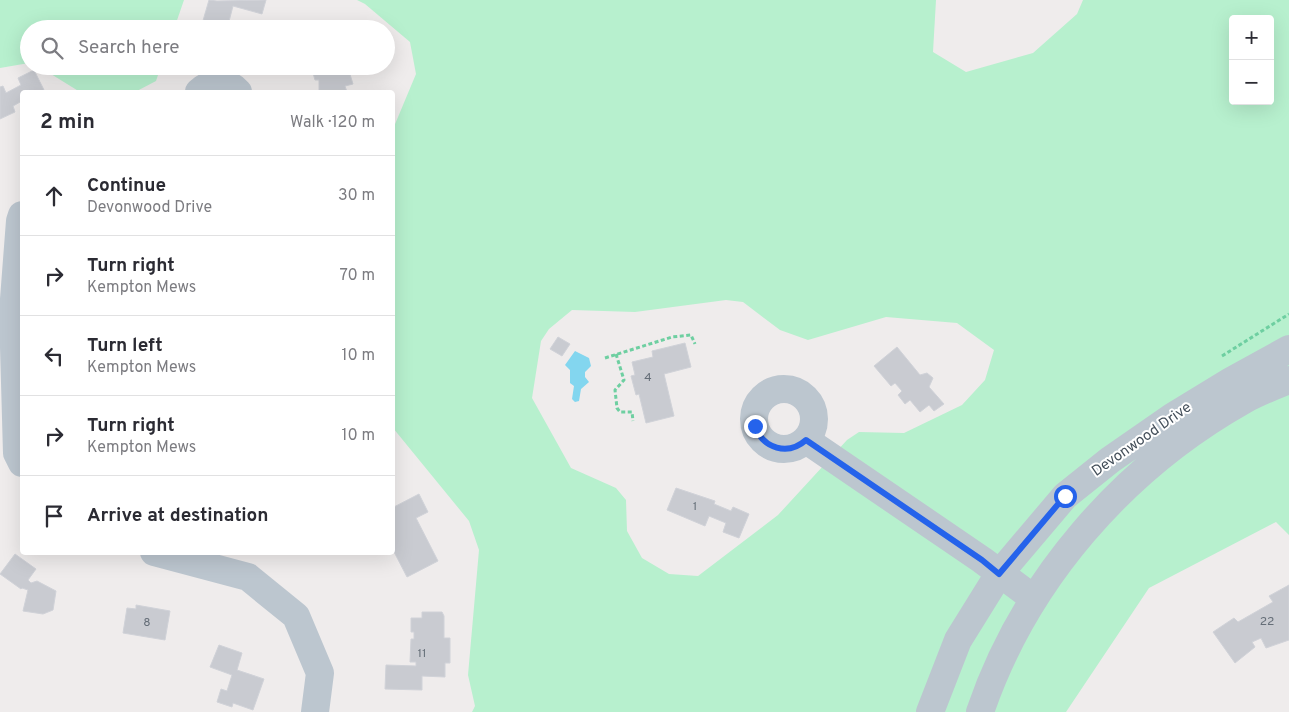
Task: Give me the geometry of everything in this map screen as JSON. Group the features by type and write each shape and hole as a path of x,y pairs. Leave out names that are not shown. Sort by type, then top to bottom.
{"street":[{"path":"202,90 214,83 230,86 235,90"},
{"path":"20,221 6,312 17,453 20,459"},
{"name":"Devonwood Drive","path":"930,712 958,640 999,574 1065,496 1110,460 1172,417 1289,349"},
{"name":"Devonwood Drive","path":"980,712 1001,661 1033,598 1079,536 1129,484 1186,436 1245,399 1289,380"},
{"path":"806,440 976,556 1033,598"},
{"path":"165,555 248,578 296,616 320,673 314,712"}],"path":[{"path":"605,358 672,337 691,334 695,344"},
{"path":"616,354 624,380 615,390 617,408 620,412 632,412 634,421"}],"green space":[{"path":"0,0 184,0 177,20 20,20 20,65 0,68"},
{"path":"357,0 936,0 933,52 966,72 1033,53 1077,14 1083,0 1289,0 1289,535 1276,522 1149,588 1066,712 472,712 475,706 468,675 479,550 469,521 395,430 395,124 416,74 410,42 395,29 395,20 384,20 365,4","holes":["726,300 743,302 780,330 808,340 886,317 957,323 994,350 985,380 962,405 904,433 859,432 847,440 778,515 698,576 669,574 642,558 627,531 626,500 616,488 571,468 532,398 541,341 549,329 572,310 635,312"]},
{"path":"53,75 158,75 156,81 139,90 77,90"}],"water":[{"path":"575,351 589,358 591,366 585,372 585,377 589,382 581,389 579,401 575,402 572,399 574,386 570,383 570,370 565,365"}],"building":[{"path":"209,0 266,0 262,14 233,6 229,20 203,20"},
{"path":"24,75 36,75 44,90 20,90 20,102 13,106 15,112 0,119 0,87 3,86 6,93 21,85 18,78"},
{"path":"314,75 350,75 353,84 345,86 346,90 319,90 319,80 315,80"},
{"path":"558,337 570,344 562,356 550,349"},
{"path":"685,343 691,367 664,374 674,416 646,423 639,394 636,395 631,376 635,375 632,362 653,357 652,351"},
{"path":"897,347 920,375 927,373 933,378 929,387 944,404 934,411 929,405 920,412 910,400 905,404 898,395 902,391 895,383 891,386 874,366"},
{"path":"676,488 715,501 714,504 731,511 733,507 749,514 739,538 723,532 726,523 709,516 705,526 667,510"},
{"path":"419,494 428,512 416,518 438,561 407,577 395,554 395,506"},
{"path":"15,554 36,569 28,580 31,583 37,581 56,591 53,610 43,614 23,611 28,590 21,589 0,574"},
{"path":"1289,585 1289,640 1266,648 1261,638 1252,642 1255,647 1235,663 1213,632 1234,618 1238,622 1273,602 1269,596"},
{"path":"136,605 170,611 165,640 123,633 127,608 136,609"},
{"path":"422,612 442,612 444,616 444,638 450,638 450,663 445,663 445,677 422,676 422,690 385,689 386,665 416,666 416,662 410,662 411,639 414,639 414,632 411,632 411,618 422,618"},
{"path":"219,645 242,653 237,670 264,679 253,710 233,703 232,707 217,702 221,689 227,691 232,675 210,667"}],"route":[{"path":"755,426 757,433 763,441 772,447 792,448 806,440 982,560 999,574 1065,496"}]}
